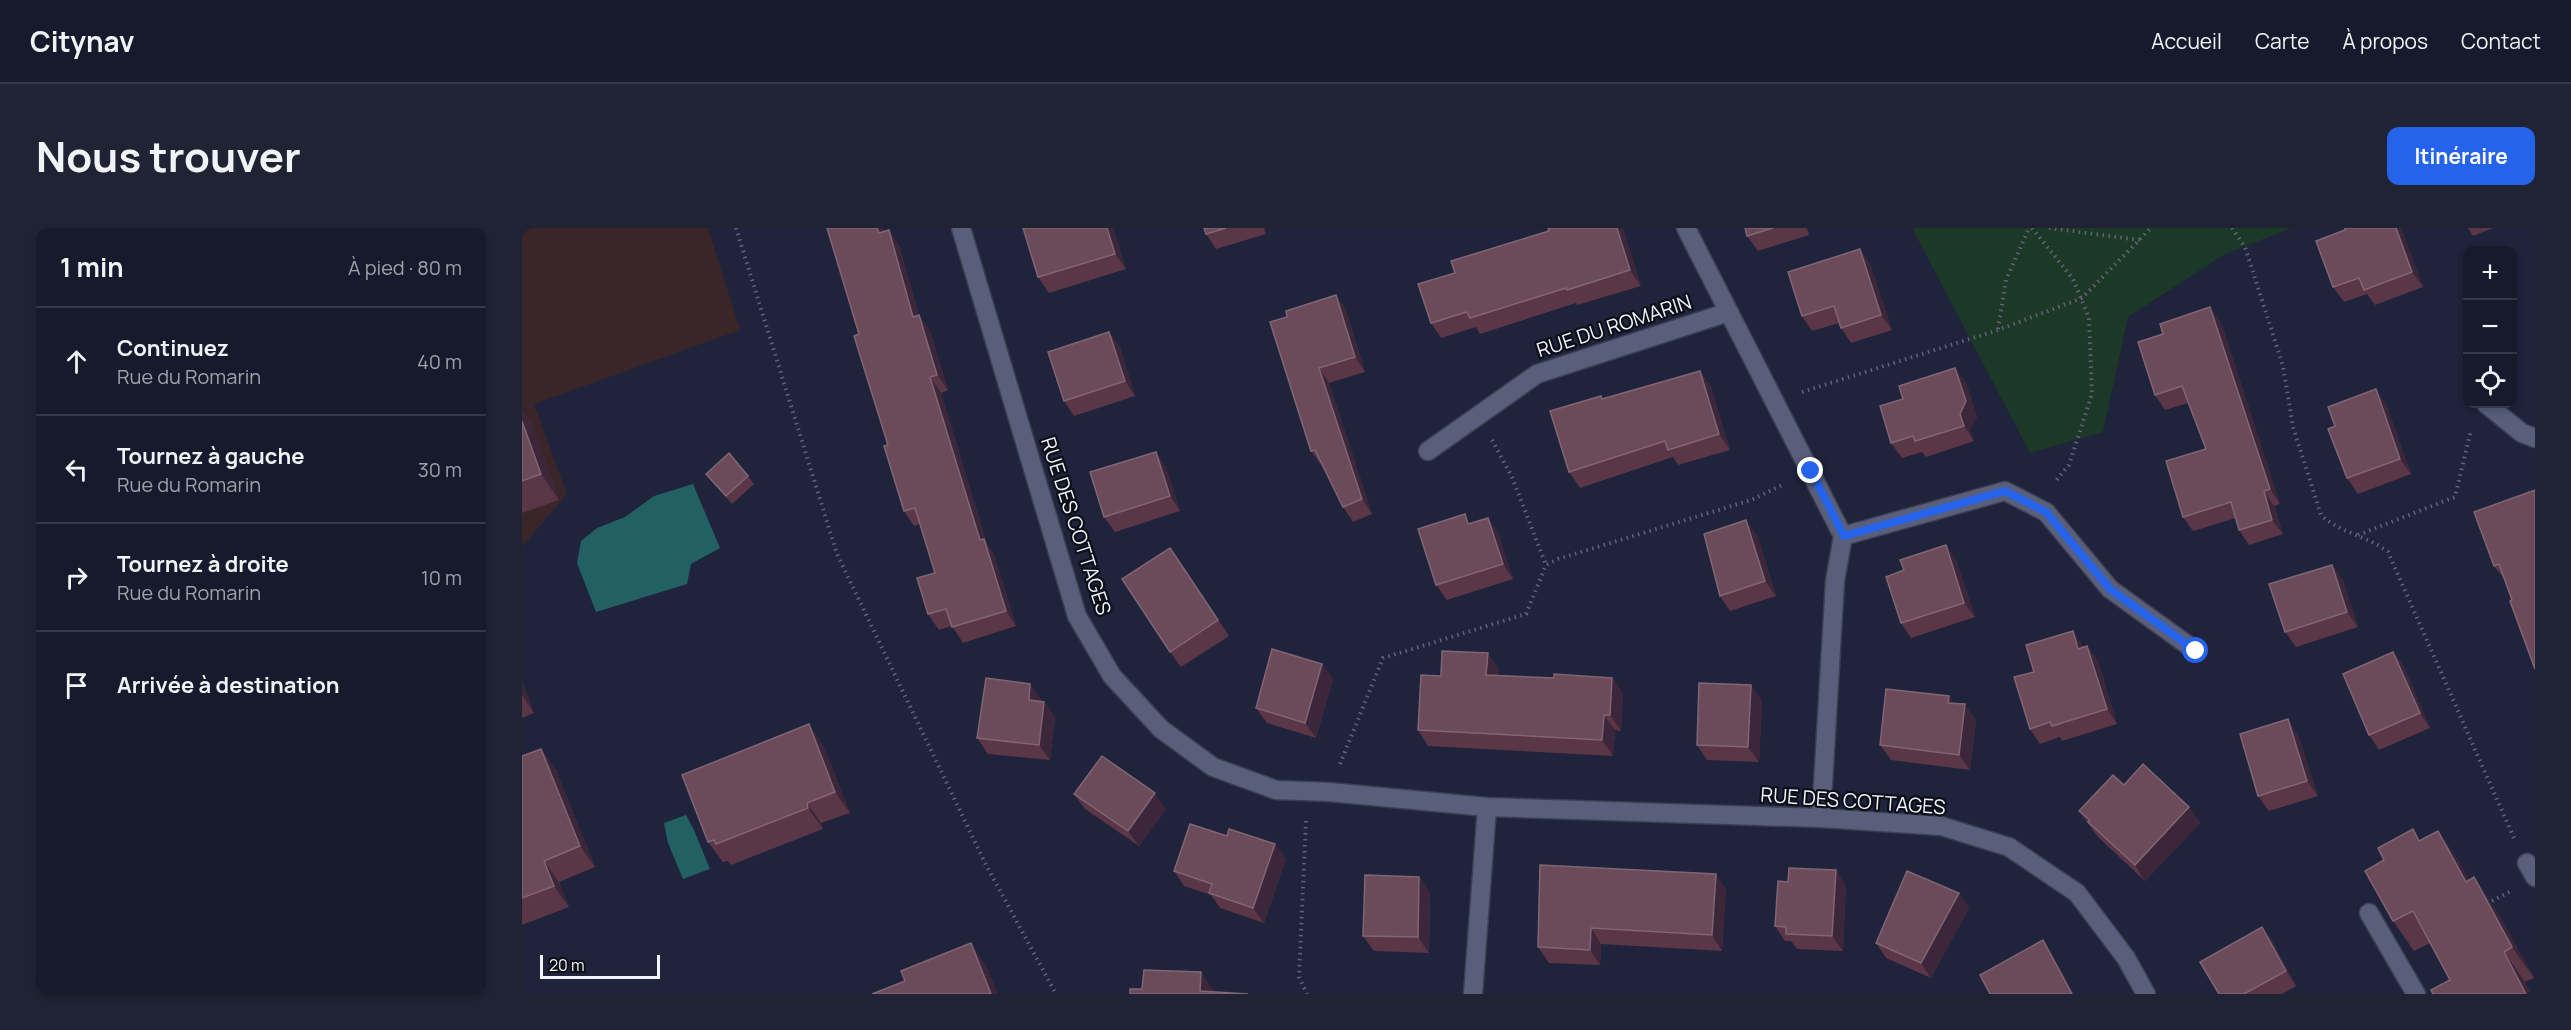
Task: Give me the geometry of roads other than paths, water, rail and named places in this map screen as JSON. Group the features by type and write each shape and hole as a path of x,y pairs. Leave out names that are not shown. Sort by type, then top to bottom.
{"street":[{"name":"RUE DES COTTAGES","path":"961,228 1077,616 1112,676 1161,729 1213,767 1276,790 1329,792 1487,807 1821,818 1941,826 2009,847 2077,893 2126,958 2146,994"},
{"name":"RUE DU ROMARIN","path":"1686,228 1844,536"},
{"name":"RUE DU ROMARIN","path":"1428,451 1537,374 1729,312"},
{"path":"2491,408 2522,433 2535,438"},
{"path":"1821,818 1835,581 1844,536 2005,491 2046,512 2110,589 2196,651"},
{"path":"1473,994 1487,807"},
{"path":"2369,912 2416,994"}]}
